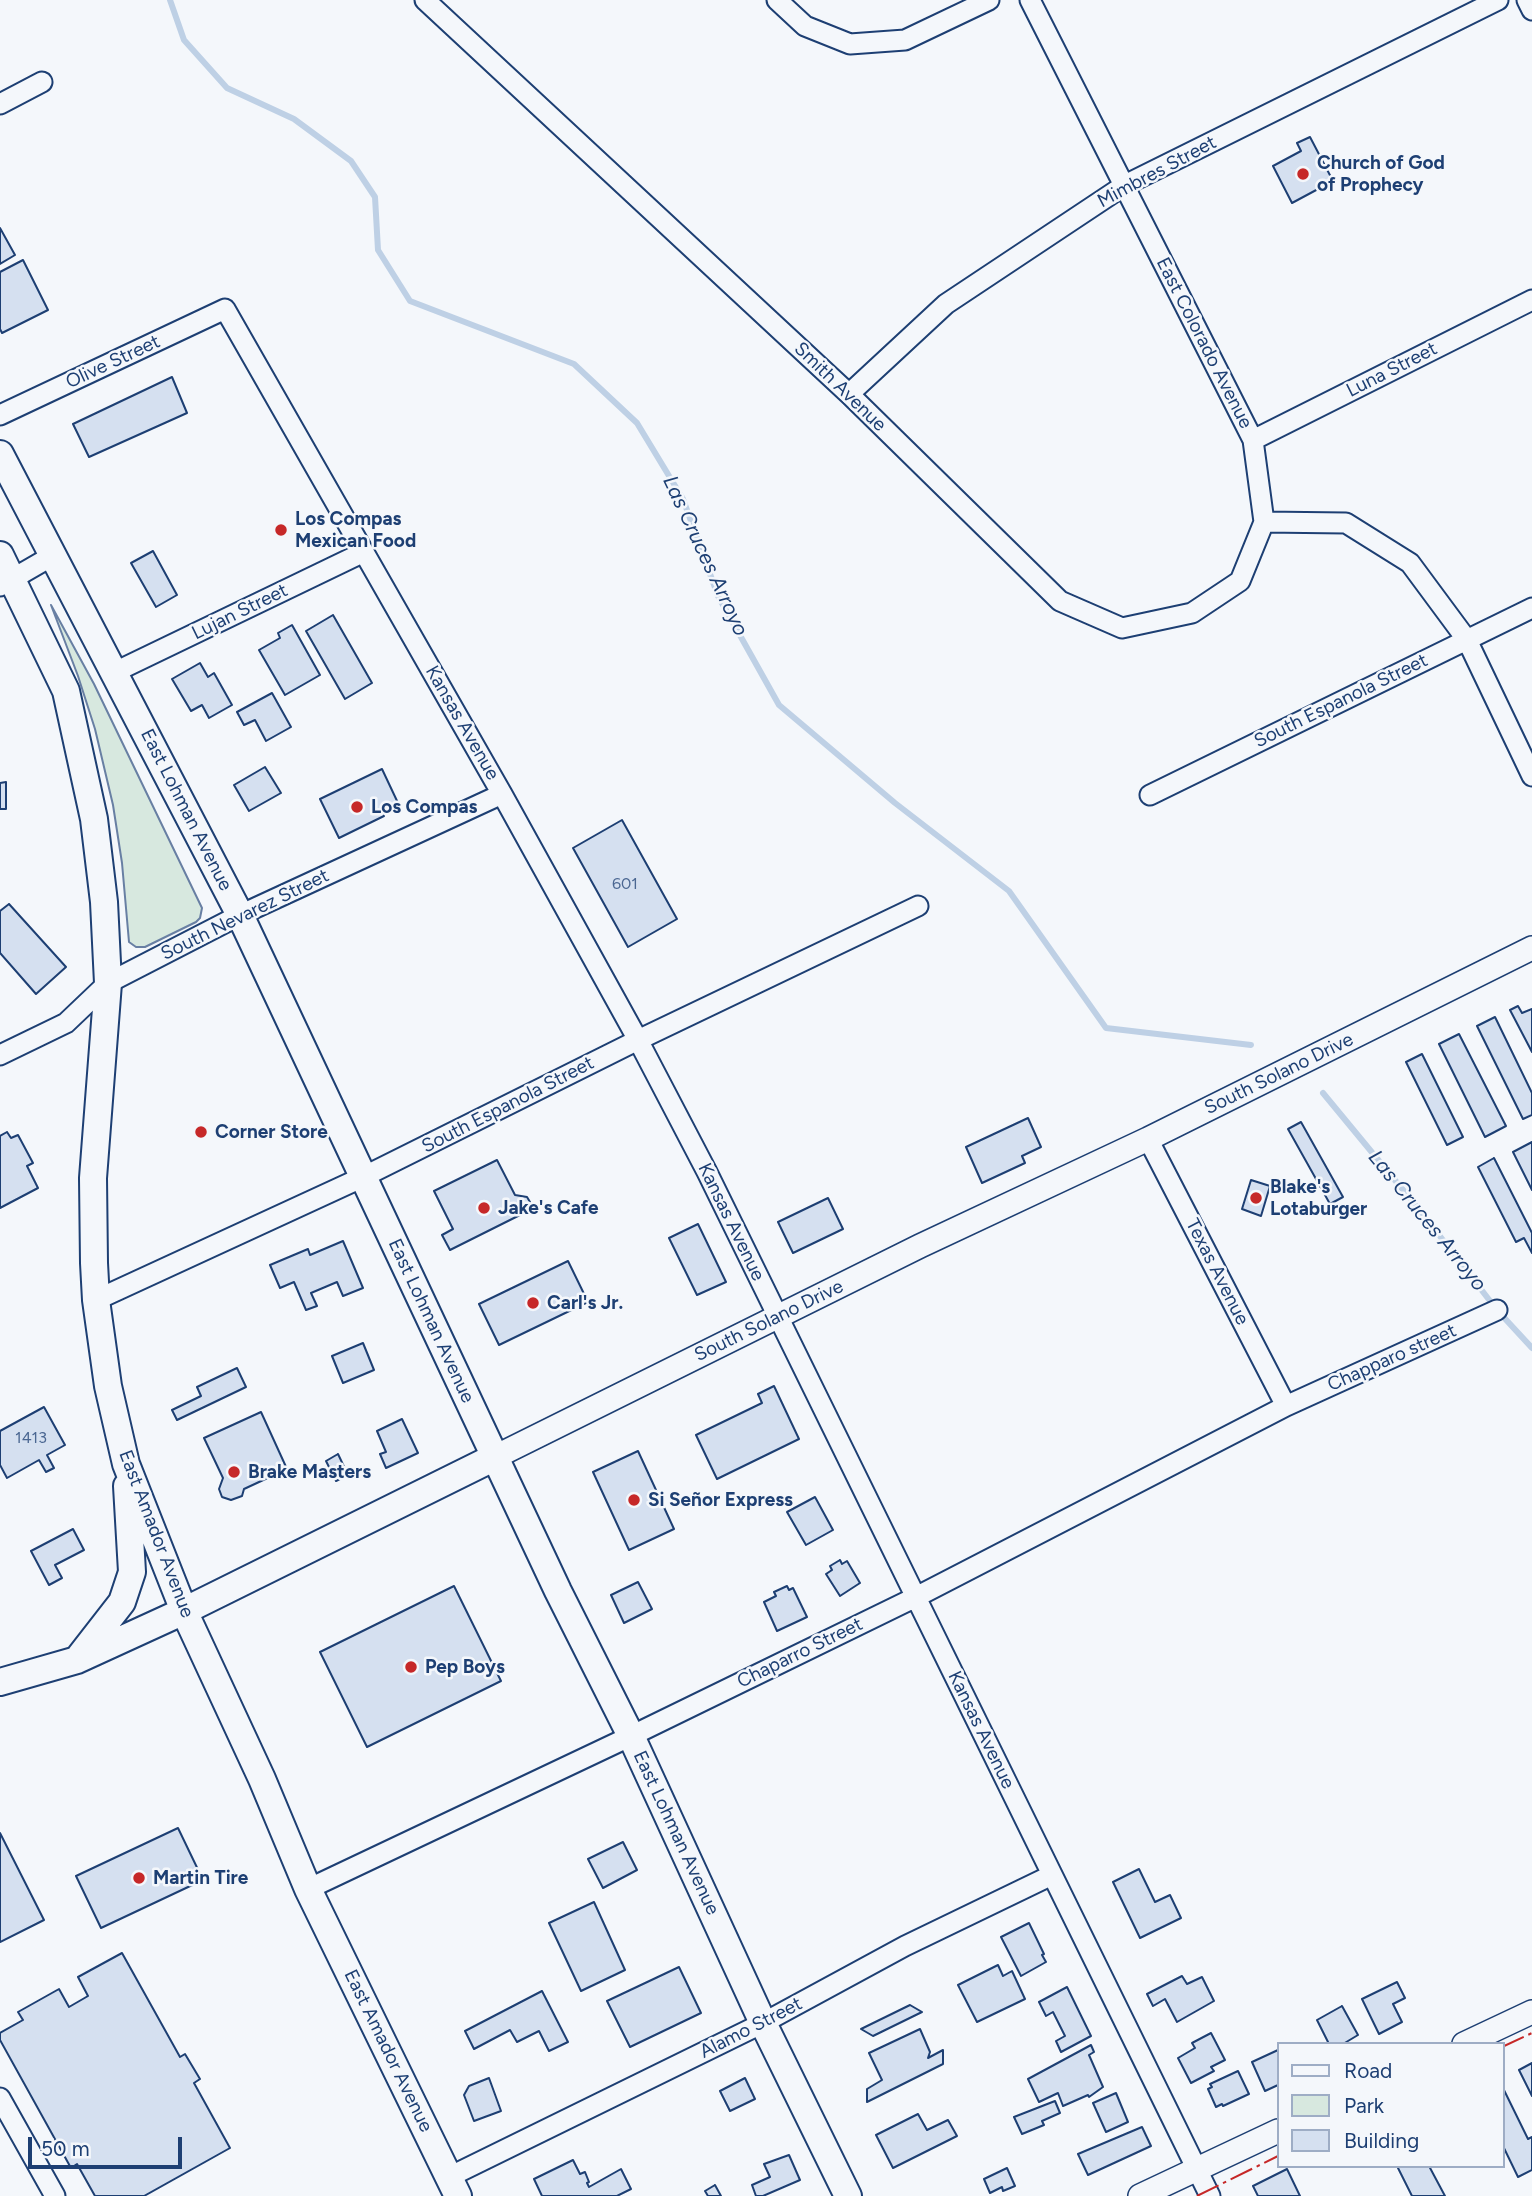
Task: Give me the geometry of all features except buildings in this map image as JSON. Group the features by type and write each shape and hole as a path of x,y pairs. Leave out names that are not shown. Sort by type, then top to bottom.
{"main road":[{"name":"East Lohman Avenue","path":"0,454 240,915 495,1457 631,1736 763,2023 848,2196"},
{"path":"0,555 6,583"},
{"name":"East Amador Avenue","path":"6,583 66,691 94,819 104,902 108,982 93,1178 96,1300 108,1386 126,1464 184,1611 262,1779 309,1889 454,2187"},
{"name":"South Solano Drive","path":"0,1682 77,1660 184,1611 495,1457"},
{"path":"77,1660 122,1602 132,1572 126,1464"}],"street":[{"name":"Smith Avenue","path":"425,0 849,394 1060,601 1122,628 1192,613 1240,581 1264,522"},
{"path":"778,0 805,26 850,44 905,40 989,0"},
{"name":"East Colorado Avenue","path":"1030,0 1253,440 1264,522"},
{"name":"Mimbres Street","path":"849,394 947,304 1125,185 1498,0"},
{"path":"1527,0 1532,10"},
{"path":"0,104 42,82"},
{"name":"Luna Street","path":"1253,440 1532,300"},
{"name":"Olive Street","path":"0,415 225,309"},
{"name":"Kansas Avenue","path":"225,309 502,794 638,1040 707,1172 1210,2196"},
{"path":"1264,522 1346,523 1410,564 1467,640 1532,776"},
{"name":"Lujan Street","path":"115,672 364,552"},
{"path":"6,583 52,556"},
{"name":"South Espanola Street","path":"1150,795 1532,608"},
{"name":"South Nevarez Street","path":"0,1055 66,1023 108,982 240,915 502,794"},
{"name":"South Espanola Street","path":"96,1300 363,1177 638,1040 918,906"},
{"name":"South Solano Drive","path":"495,1457 920,1246 1148,1139 1532,948"},
{"name":"Texas Avenue","path":"1148,1139 1286,1405"},
{"name":"Chapparo street","path":"1286,1405 1497,1310"},
{"name":"Chaparro Street","path":"309,1889 916,1597 1286,1405"},
{"name":"Alamo Street","path":"454,2187 905,1946 1052,1875"},
{"path":"1468,2042 1532,2012"},
{"path":"0,2098 55,2196"},
{"path":"1140,2196 1276,2132"}],"green space":[{"path":"51,605 94,684 202,908 200,918 196,922 145,947 136,947 129,942 122,863 113,805 95,729"}],"waterway":[{"name":"Las Cruces Arroyo","path":"170,0 184,40 227,88 294,119 351,161 375,197 378,250 410,301 574,364 637,423 683,499 718,596 779,705 895,803 1009,891 1106,1028 1251,1045"},
{"name":"Las Cruces Arroyo","path":"1323,1093 1422,1213 1497,1310 1532,1348"}],"power":[{"path":"1504,2046 1532,2033"},
{"path":"1197,2196 1276,2157"}],"place":[{"name":"Church of God of Prophecy","path":"1303,174"},
{"name":"Los Compas Mexican Food","path":"281,530"},
{"name":"Los Compas","path":"357,807"},
{"name":"Corner Store","path":"201,1132"},
{"name":"Blake's Lotaburger","path":"1256,1198"},
{"name":"Jake's Cafe","path":"484,1208"},
{"name":"Carl's Jr.","path":"533,1303"},
{"name":"Brake Masters","path":"234,1472"},
{"name":"Si Señor Express","path":"634,1500"},
{"name":"Pep Boys","path":"411,1667"},
{"name":"Martin Tire","path":"139,1878"}]}
